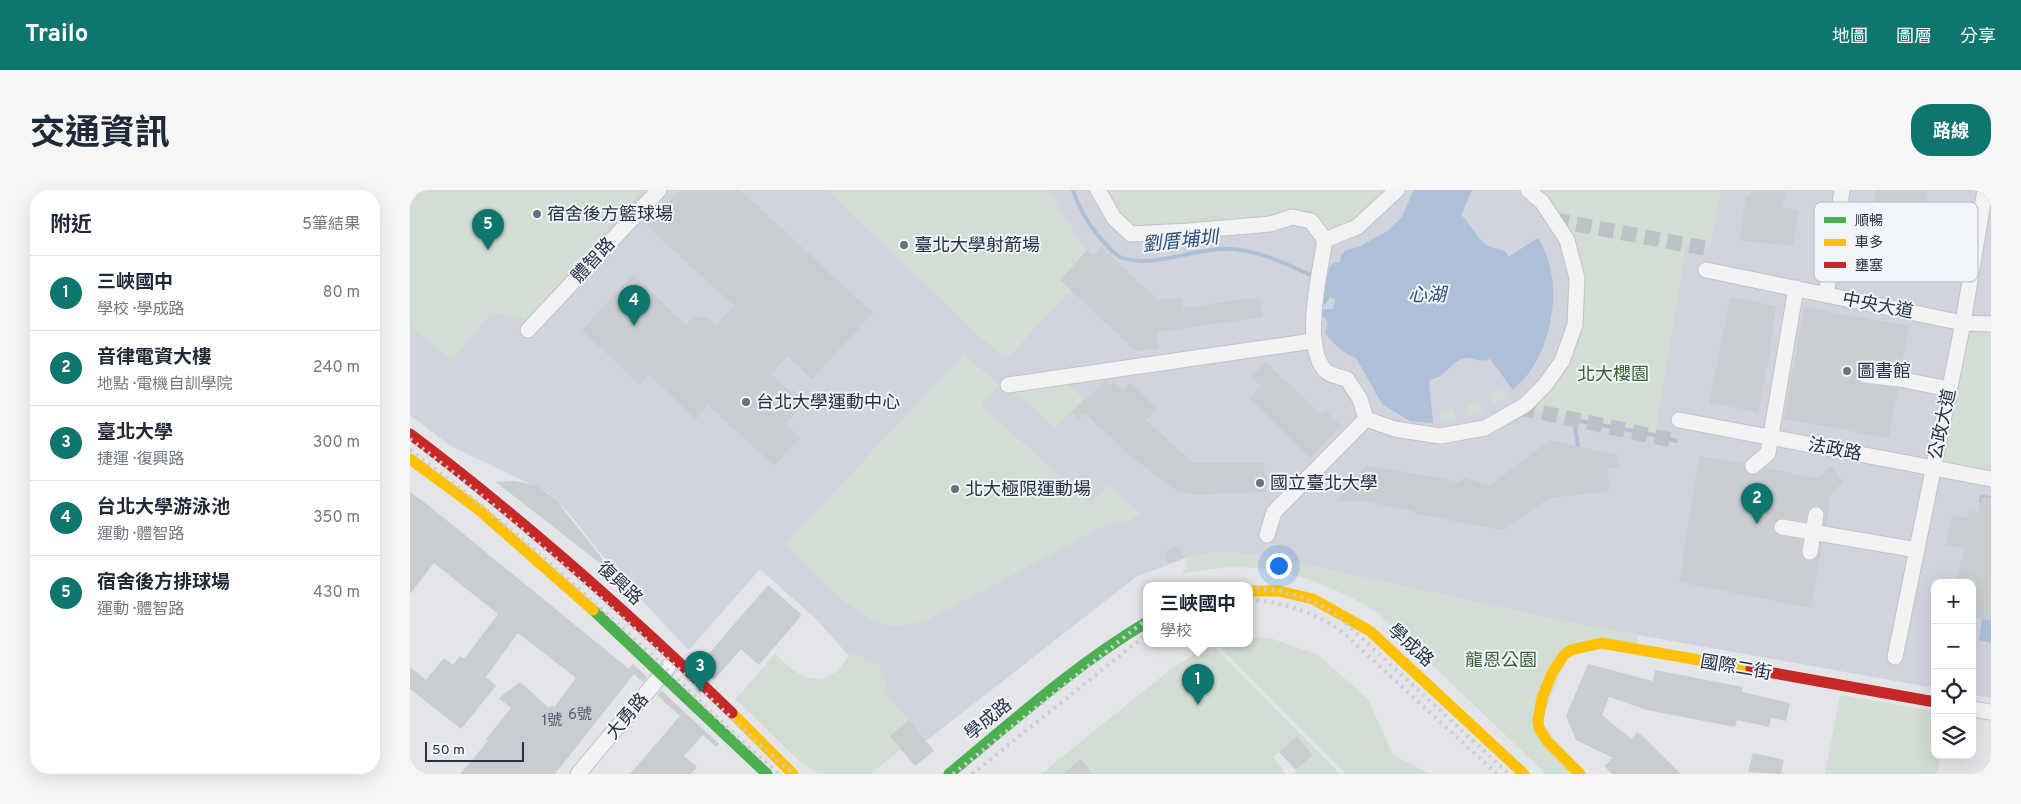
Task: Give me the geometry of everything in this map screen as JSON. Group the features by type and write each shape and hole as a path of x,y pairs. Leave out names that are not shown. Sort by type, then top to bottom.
{"street":[{"name":"體智路","path":"528,330 659,190"},
{"path":"1098,190 1114,218 1131,234 1189,232 1270,224 1292,217 1311,221 1324,247 1314,308 1313,341 1323,368 1335,376 1347,379 1360,399 1366,419"},
{"path":"1324,247 1357,227 1397,190"},
{"path":"1366,419 1395,429 1440,436 1485,428 1525,406 1545,386 1562,362 1575,325 1577,278 1567,240 1542,202 1528,190"},
{"name":"公政大道","path":"1978,232 1985,190"},
{"name":"中央大道","path":"1706,270 1963,322 1991,324"},
{"path":"1826,294 1828,282"},
{"name":"公政大道","path":"1895,657 1970,282"},
{"path":"1753,466 1768,453 1769,437 1796,288"},
{"path":"1008,385 1313,341"},
{"path":"1865,375 1900,379 1949,389"},
{"path":"1267,534 1274,512 1366,419"},
{"name":"法政路","path":"1679,420 1991,478"},
{"name":"復興路","path":"410,434 471,479 588,577 676,659 792,774"},
{"path":"410,459 478,509 598,614 767,774"},
{"path":"1810,552 1816,515"},
{"path":"1782,527 1916,550"},
{"name":"學成路","path":"1253,591 1280,591 1313,599 1370,631 1524,774"},
{"name":"學成路","path":"949,774 1090,659 1116,639 1143,624"},
{"name":"國際二街","path":"1580,774 1552,747 1538,727 1540,701 1549,675 1570,650 1601,643 1931,701"},
{"name":"大勇路","path":"578,774 676,659"},
{"path":"1976,710 1991,712"}],"shaded area":[{"name":"國立臺北大學","path":"410,190 1991,190 1991,698 1976,696 1976,579 1931,579 1931,687 1576,624 1261,555 1215,552 1186,558 1136,577 926,741 909,721 890,736 901,749 870,774 819,774 794,756 736,699 775,654 793,671 803,677 822,680 838,671 849,656 817,620 760,569 689,650 622,580 567,511 548,493 449,445 410,415"}],"green space":[{"path":"410,190 642,190 527,320 491,313 453,360 410,326"},
{"path":"826,190 1048,190 1083,246 1093,256 1101,247 1071,291 1005,360"},
{"path":"1098,190 1397,190 1325,240 1311,221 1131,234"},
{"name":"北大櫻園","path":"1528,190 1721,190 1710,249 1686,245 1655,435 1520,408 1545,385 1575,325 1567,240"},
{"path":"1963,323 1991,324 1991,479 1933,467"},
{"name":"北大極限運動場","path":"964,354 999,385 981,405 1091,504 1109,485 1140,513 1131,520 1106,525 927,620 903,626 889,626 876,622 848,604 785,544"},
{"path":"1060,378 1084,399 1055,428 1008,385"},
{"path":"1501,387 1507,395 1493,405 1488,396"},
{"path":"1479,402 1483,411 1469,416 1466,406"},
{"path":"1454,410 1456,420 1441,421 1441,412"},
{"name":"龍恩公園","path":"1215,552 1261,555 1576,624 1638,635 1635,649 1570,650 1539,727 1580,774 1546,774 1377,612 1330,588 1282,572 1258,568 1233,567 1180,575 1186,568 1186,558"},
{"path":"1253,637 1270,638 1318,655 1368,699 1393,755 1430,774 1346,774 1219,647 1253,647"},
{"path":"1207,647 1215,647 1340,774 1292,774 1313,755 1297,736 1273,757 1286,774 1093,774 1081,760 1063,774 1041,774 1171,669"},
{"path":"853,652 867,661 879,664 887,687 883,691 909,720 890,736 901,749 870,774 819,774 794,756 736,699 775,654 805,677 821,680 830,677 838,671"},
{"path":"1840,695 1931,710 1931,759 1940,759 1937,774 1825,774"}],"water":[{"name":"心湖","path":"1414,190 1472,190 1461,215 1480,239 1488,246 1502,250 1509,256 1538,238 1546,253 1551,270 1553,288 1553,306 1545,342 1526,377 1513,390 1490,359 1462,359 1429,382 1433,423 1410,421 1382,404 1356,358 1339,348 1325,333 1327,322 1325,318 1319,315 1324,309 1332,309 1335,302 1330,297 1326,304 1321,305 1319,279 1328,274 1333,264 1340,262 1341,255 1346,250 1358,247 1386,232 1401,218"},
{"path":"1982,619 1991,620 1991,643 1979,640"}],"building":[{"path":"680,190 740,190 873,313 812,379 787,356 771,374 804,404 785,424 800,438 774,466 708,405 696,419 649,375 640,385 582,330 633,275 686,325 693,317 707,317 716,325 734,306 647,226"},
{"path":"1752,190 1786,190 1782,207 1799,211 1793,246 1739,240 1746,197 1751,197"},
{"path":"1876,190 1928,190 1926,202 1875,202"},
{"path":"1101,247 1158,300 1182,297 1183,308 1259,297 1263,317 1157,332 1159,349 1136,351 1060,280 1087,250 1093,256"},
{"path":"1730,297 1776,306 1769,358 1758,412 1709,403"},
{"name":"圖書館","path":"1804,307 1909,326 1901,370 1866,366 1861,367 1856,373 1857,379 1863,384 1898,388 1889,438 1784,419"},
{"path":"1266,362 1321,415 1326,411 1341,426 1310,458 1250,398 1261,386 1251,377"},
{"path":"1105,380 1110,385 1113,381 1123,390 1130,383 1157,408 1146,420 1193,463 1264,463 1266,492 1195,495 1177,491 1129,455 1085,413 1079,419 1072,412 1084,399 1086,401"},
{"path":"1550,440 1617,455 1620,469 1608,467 1609,492 1549,498 1503,530 1416,514 1413,511 1362,501 1337,501 1367,465 1459,482 1464,478 1490,485"},
{"path":"1699,456 1744,464 1746,472 1750,475 1755,475 1765,468 1818,478 1831,466 1843,482 1831,494 1826,525 1824,525 1825,511 1817,506 1808,509 1805,521 1779,518 1773,525 1773,531 1776,534 1802,540 1801,555 1808,561 1817,558 1821,543 1823,543 1811,608 1679,582"},
{"path":"515,481 537,486 556,500 608,566 606,568 496,482"},
{"path":"410,492 629,669 633,664 647,677 643,682 634,674 555,774 460,774 488,741 486,739 511,708 499,698 520,682 549,708 552,705 554,707 576,678 518,633 486,677 496,686 461,729 410,689 410,667 426,680 444,658 453,665 460,656 464,659 498,614 434,563 410,594"},
{"path":"1982,497 1991,498 1991,620 1976,618 1976,579 1956,579 1964,548 1945,545 1952,516 1967,518 1969,511 1978,512"},
{"path":"1179,546 1184,558 1167,564 1164,552"},
{"path":"768,585 802,615 759,665 741,649 714,680 699,665"},
{"path":"1588,664 1653,681 1655,670 1743,687 1742,692 1790,703 1786,721 1771,718 1769,727 1737,720 1735,727 1647,710 1609,697 1602,715 1631,739 1638,732 1681,774 1612,774 1604,766 1613,758 1576,740 1566,716"},
{"path":"661,690 719,744 716,747 703,735 684,756 697,767 691,774 630,774 680,716 657,695"},
{"path":"909,720 934,751 915,766 890,736"},
{"path":"1297,736 1313,755 1296,770 1279,752"},
{"path":"1753,753 1784,760 1781,774 1748,772"},
{"path":"1081,759 1093,774 1063,774"}],"waterway":[{"name":"劉厝埔圳","path":"1073,190 1081,210 1092,228 1110,249 1120,257 1146,261 1216,249 1240,250 1274,259 1315,277"},
{"path":"1578,446 1574,420 1655,435 1676,441"},
{"path":"1981,501 1982,497 1991,498"}],"tunnel":[{"path":"1554,220 1710,249"},
{"path":"1520,408 1676,441"}],"railway":[{"path":"410,439 553,555 779,762 795,774"},
{"path":"410,450 470,496 557,569 779,774"},
{"path":"1253,588 1274,590 1296,595 1338,616 1509,774"},
{"path":"1253,600 1297,609 1319,618 1340,630 1497,774"},
{"path":"953,774 1143,622"},
{"path":"972,774 1143,637"}],"traffic: fast":[{"path":"593,610 767,774"},
{"path":"949,774 1070,675 1143,625"}],"traffic: slow":[{"path":"410,459 478,509 593,610"},
{"path":"1253,591 1279,591 1313,599 1370,631 1524,774"},
{"path":"1580,774 1547,741 1539,728 1538,720 1542,698 1552,673 1564,655 1571,650 1601,643 1751,669"},
{"path":"732,713 793,774"}],"traffic: jam":[{"path":"410,434 494,500 576,569 732,713"},
{"path":"1751,669 1931,701"}],"place":[{"name":"宿舍後方籃球場","path":"537,214"},
{"name":"臺北大學射箭場","path":"904,245"},
{"name":"宿舍後方排球場","path":"488,250"},
{"name":"台北大學游泳池","path":"634,326"},
{"name":"圖書館","path":"1847,371"},
{"name":"台北大學運動中心","path":"746,402"},
{"name":"國立臺北大學","path":"1260,483"},
{"name":"北大極限運動場","path":"955,489"},
{"name":"音律電資大樓","path":"1757,524"},
{"name":"臺北大學","path":"700,692"},
{"name":"三峽國中","path":"1198,705"}]}
